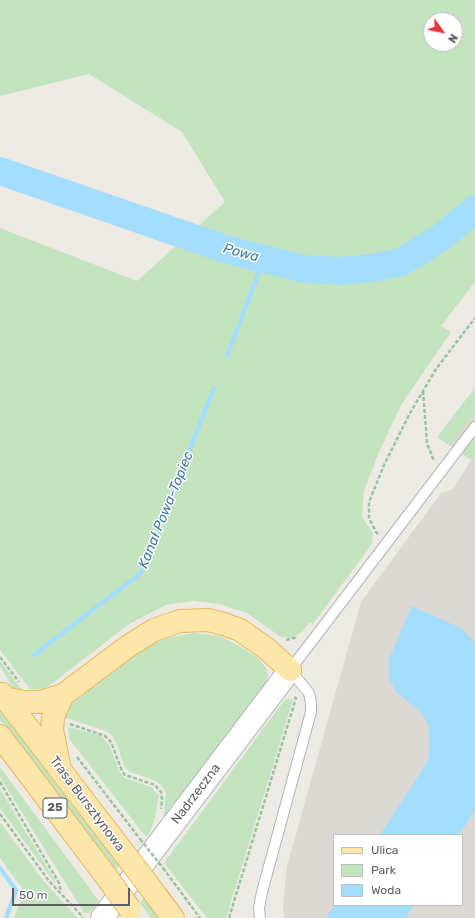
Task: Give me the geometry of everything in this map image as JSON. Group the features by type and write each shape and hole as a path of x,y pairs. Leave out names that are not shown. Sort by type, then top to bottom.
{"main road":[{"path":"3,695 23,702 40,702 63,694 127,647 154,630 180,621 208,620 240,630 267,649 290,670"},
{"path":"59,768 52,730 53,718 63,694"},
{"name":"Trasa Bursztynowa","path":"3,695 127,857 152,878 173,918"},
{"name":"25","path":"0,736 134,914"}],"street":[{"name":"Nadrzeczna","path":"102,918 290,670"}],"lane":[{"path":"260,918 259,908 271,853 311,712 309,694 290,670 475,426"}],"path":[{"path":"388,542 376,532 369,518 369,502 384,465 410,413 436,369 475,318"},
{"path":"423,391 427,443 438,475"},
{"path":"230,918 296,698 290,696"},
{"path":"63,722 105,736 111,742 125,775 155,785 161,792 162,799 160,813"},
{"path":"0,782 59,883 61,893"},
{"path":"0,814 49,880 82,916 82,918"},
{"path":"140,839 200,918"},
{"path":"152,878 160,863"}],"shaded area":[{"path":"475,388 475,918 284,918 283,904 287,866 361,602 441,493 453,489 471,460 437,437"}],"green space":[{"path":"0,0 475,0 475,282 441,326 451,332 401,405 379,452 364,491 362,517 373,533 372,544 313,624 310,622 302,632 291,638 281,637 247,613 219,604 193,601 166,605 129,624 49,686 41,689 30,689 0,650 0,228 137,281 225,202 182,132 89,74 0,96"},
{"path":"475,388 475,413 450,446 437,437"},
{"path":"475,437 475,460 462,454"},
{"path":"194,633 220,636 241,647 259,659 266,668 268,675 266,685 163,823 166,793 161,785 154,780 130,772 124,766 118,747 112,735 106,731 63,717 68,707 78,698 123,663 150,646 167,638"},
{"path":"0,661 24,693 13,687 10,683 0,666"},
{"path":"288,699 293,700 226,918 207,918 164,863 283,702"},
{"path":"0,707 120,864 115,871 0,720"},
{"path":"70,727 101,736 109,744 119,771 125,778 151,787 159,795 155,818 150,832 146,837 70,740 68,729"},
{"path":"0,767 99,901 90,913 84,913 0,777"},
{"path":"0,789 56,882 55,883 0,808"},
{"path":"0,822 46,884 78,918 14,918 24,891 0,858"},
{"path":"145,896 161,918 151,918 140,903"}],"water":[{"path":"412,606 463,629 475,643 475,810 460,834 381,834 428,761 430,743 428,725 421,712 397,693 389,679 389,659"},
{"path":"334,906 413,906 406,918 326,918"}],"waterway":[{"name":"Powa","path":"0,171 225,249 303,269 341,271 372,268 401,262 442,237 475,209"},
{"name":"Kanał Powa-Topiec","path":"227,356 264,259"},
{"name":"Kanał Powa-Topiec","path":"34,655 141,573 214,388"},
{"name":"Kanał Powa-Topiec","path":"0,868 16,890 6,918"}]}
